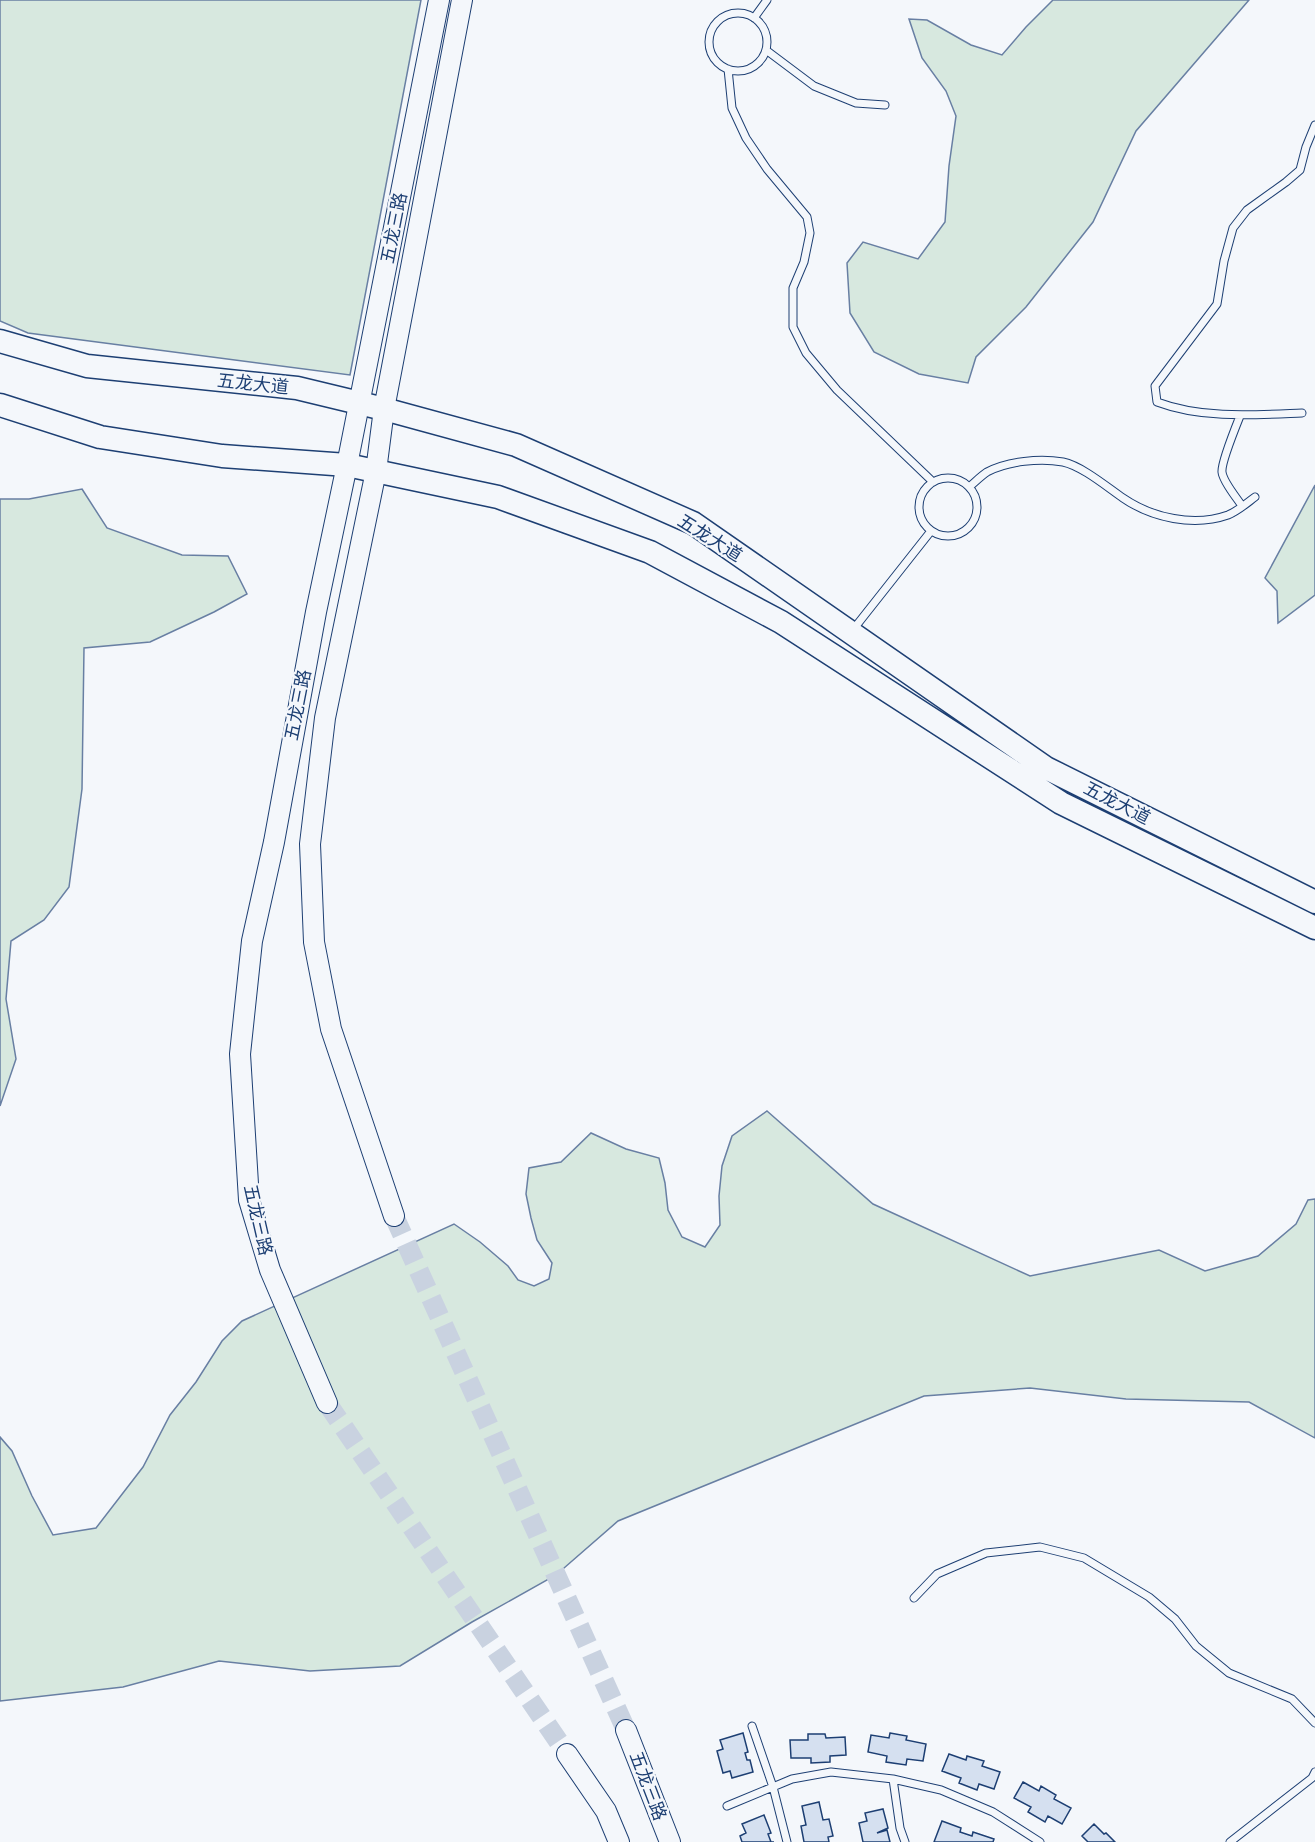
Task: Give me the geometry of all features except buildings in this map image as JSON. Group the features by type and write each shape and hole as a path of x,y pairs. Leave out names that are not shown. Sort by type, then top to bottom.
{"main road":[{"name":"五龙三路","path":"327,1403 270,1270 249,1200 240,1054 252,941 274,842 314,624 439,0"},
{"name":"五龙三路","path":"394,1216 331,1029 314,942 310,844 324,718 376,471 384,409 462,0"},
{"name":"五龙大道","path":"0,341 87,366 297,388 516,445 693,523 1046,768 1315,902"},
{"name":"五龙大道","path":"0,405 100,437 222,456 347,465 498,497 650,552 781,622 1061,803 1315,927"},
{"name":"五龙三路","path":"626,1730 670,1842"},
{"path":"567,1754 606,1810 619,1842"}],"lane":[{"path":"754,18 767,0"},
{"path":"735,13 745,14 754,18 765,32 766,50 762,59 755,66 737,71 728,69 713,57 709,38 718,21 735,13"},
{"path":"766,50 814,86 856,103 885,105"},
{"path":"728,69 732,108 746,138 767,169 807,217 810,233 804,261 793,288 793,327 806,353 837,390 933,482"},
{"path":"1302,413 1240,416 1174,408 1157,402 1155,386 1217,304 1224,261 1233,228 1246,210 1299,170 1315,125"},
{"path":"1240,416 1222,472 1242,506"},
{"path":"969,487 987,472 1020,460 1065,462 1094,477 1125,500 1145,511 1171,518 1205,521 1230,514 1255,497"},
{"path":"942,478 952,478 969,487 977,504 973,522 967,529 958,534 940,535 925,524 920,516 919,507 925,489 933,482 942,478"},
{"path":"850,633 932,531"},
{"path":"914,1598 937,1574 986,1552 1041,1547 1084,1558 1149,1597 1175,1619 1196,1646 1229,1673 1292,1700 1315,1723"},
{"path":"752,1726 773,1787 787,1842"},
{"path":"727,1806 792,1779 831,1772 893,1779 941,1790 993,1812 1040,1842"},
{"path":"1230,1842 1312,1778 1315,1772"},
{"path":"893,1779 900,1828 905,1842"}],"shaded area":[{"path":"0,0 421,0 350,375 28,333 0,321"},
{"path":"1053,0 1249,0 1136,131 1093,222 1026,307 976,357 968,383 919,374 874,352 850,313 847,263 863,242 918,259 945,222 949,166 956,116 946,91 922,58 909,19 927,20 971,45 1002,55"},
{"path":"1315,485 1315,595 1278,623 1277,591 1265,578"},
{"path":"82,489 107,528 182,555 228,556 247,594 150,642 84,648 82,789 69,887 44,920 11,941 6,999 16,1059 0,1106 0,499 29,499"},
{"path":"767,1111 873,1204 1030,1276 1159,1250 1205,1271 1258,1256 1296,1224 1308,1200 1315,1199 1315,1438 1249,1402 1126,1399 1030,1388 924,1396 618,1521 556,1575 400,1666 310,1671 219,1661 123,1687 0,1701 0,1437 12,1451 53,1535 96,1528 143,1467 170,1415 196,1382 222,1341 242,1321 454,1224 508,1266 518,1280 534,1286 549,1279 552,1263 537,1240 526,1194 529,1168 561,1162 591,1133 626,1149 659,1158 668,1210 682,1237 705,1247 720,1225 719,1196 722,1166 732,1136"}],"tunnel":[{"path":"394,1216 626,1730"},
{"path":"327,1403 567,1754"}]}
